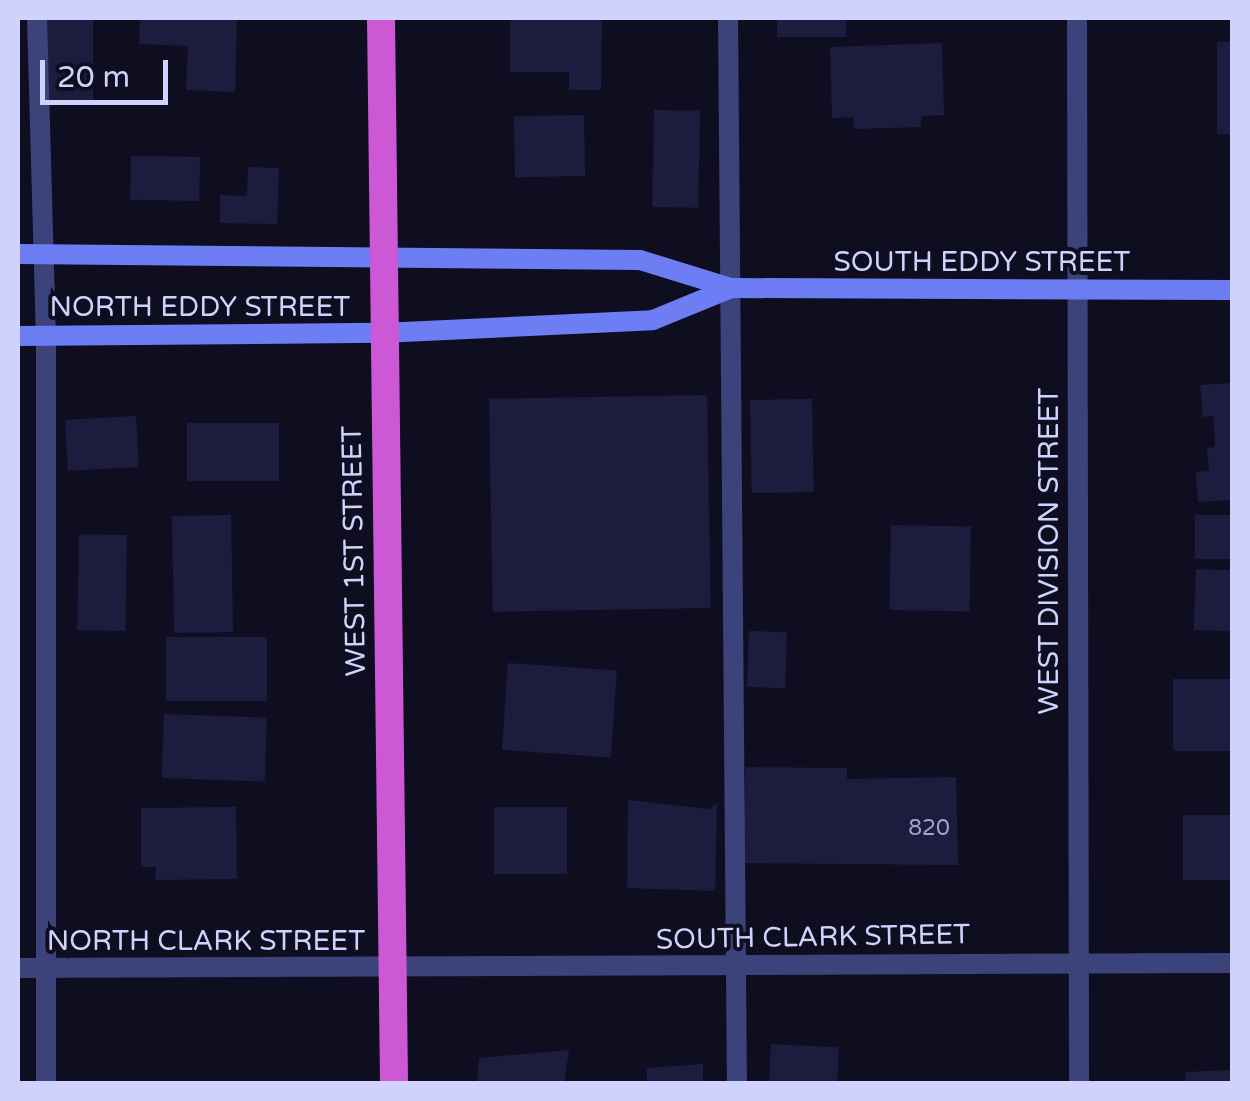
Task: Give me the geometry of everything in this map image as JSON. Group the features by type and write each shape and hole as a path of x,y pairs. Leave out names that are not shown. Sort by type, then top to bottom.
{"highway":[{"name":"WEST 1ST STREET","path":"381,18 394,1084"}],"main road":[{"name":"NORTH EDDY STREET","path":"18,254 382,255"},
{"name":"SOUTH EDDY STREET","path":"382,255 640,260 731,288 1232,290"},
{"name":"SOUTH EDDY STREET","path":"382,334 653,320 731,288"},
{"name":"NORTH EDDY STREET","path":"18,336 382,334"}],"street":[{"path":"37,18 46,335 46,1084"},
{"path":"728,18 736,1084"},
{"name":"WEST DIVISION STREET","path":"1077,18 1079,1084"},
{"name":"SOUTH CLARK STREET","path":"394,969 1232,962"},
{"name":"NORTH CLARK STREET","path":"18,968 394,969"}],"building":[{"path":"46,18 93,18 93,102 46,102"},
{"path":"140,18 237,18 235,92 186,90 188,46 139,44"},
{"path":"510,18 602,18 601,90 569,90 569,72 510,72"},
{"path":"777,18 846,18 846,37 777,37"},
{"path":"1217,42 1232,42 1232,134 1217,134"},
{"path":"942,43 944,115 921,116 921,127 854,129 853,117 832,118 830,47"},
{"path":"654,110 700,111 698,208 652,207"},
{"path":"584,115 585,176 515,177 514,116"},
{"path":"131,156 200,157 199,201 130,200"},
{"path":"248,167 279,168 277,224 220,223 220,195 247,196"},
{"path":"1232,383 1232,500 1198,502 1196,472 1209,471 1207,448 1215,447 1213,416 1203,417 1200,385"},
{"path":"707,395 711,608 493,612 489,399"},
{"path":"812,399 814,492 752,493 750,400"},
{"path":"136,416 139,467 68,471 65,420"},
{"path":"187,423 279,423 279,481 187,481"},
{"path":"231,515 233,632 174,633 172,516"},
{"path":"1195,515 1232,515 1232,559 1195,559"},
{"path":"891,525 971,526 970,611 890,610"},
{"path":"79,534 127,535 125,631 77,630"},
{"path":"1196,569 1232,570 1230,631 1194,630"},
{"path":"749,631 787,632 785,688 747,687"},
{"path":"166,637 267,637 267,701 166,701"},
{"path":"508,663 617,671 611,757 502,750"},
{"path":"1173,679 1232,679 1232,751 1173,751"},
{"path":"164,714 267,718 265,782 162,778"},
{"path":"746,767 847,768 847,779 956,777 958,865 743,863"},
{"path":"628,800 709,809 717,803 715,891 627,888"},
{"path":"236,807 237,879 155,880 156,867 141,867 141,808"},
{"path":"494,807 567,807 567,874 494,874"},
{"path":"1183,815 1232,815 1232,880 1183,880"},
{"path":"771,1044 839,1048 837,1084 769,1084"},
{"path":"569,1050 564,1084 477,1084 479,1058"},
{"path":"703,1064 703,1084 647,1084 647,1068"},
{"path":"1232,1070 1232,1084 1186,1084 1185,1072"}]}
